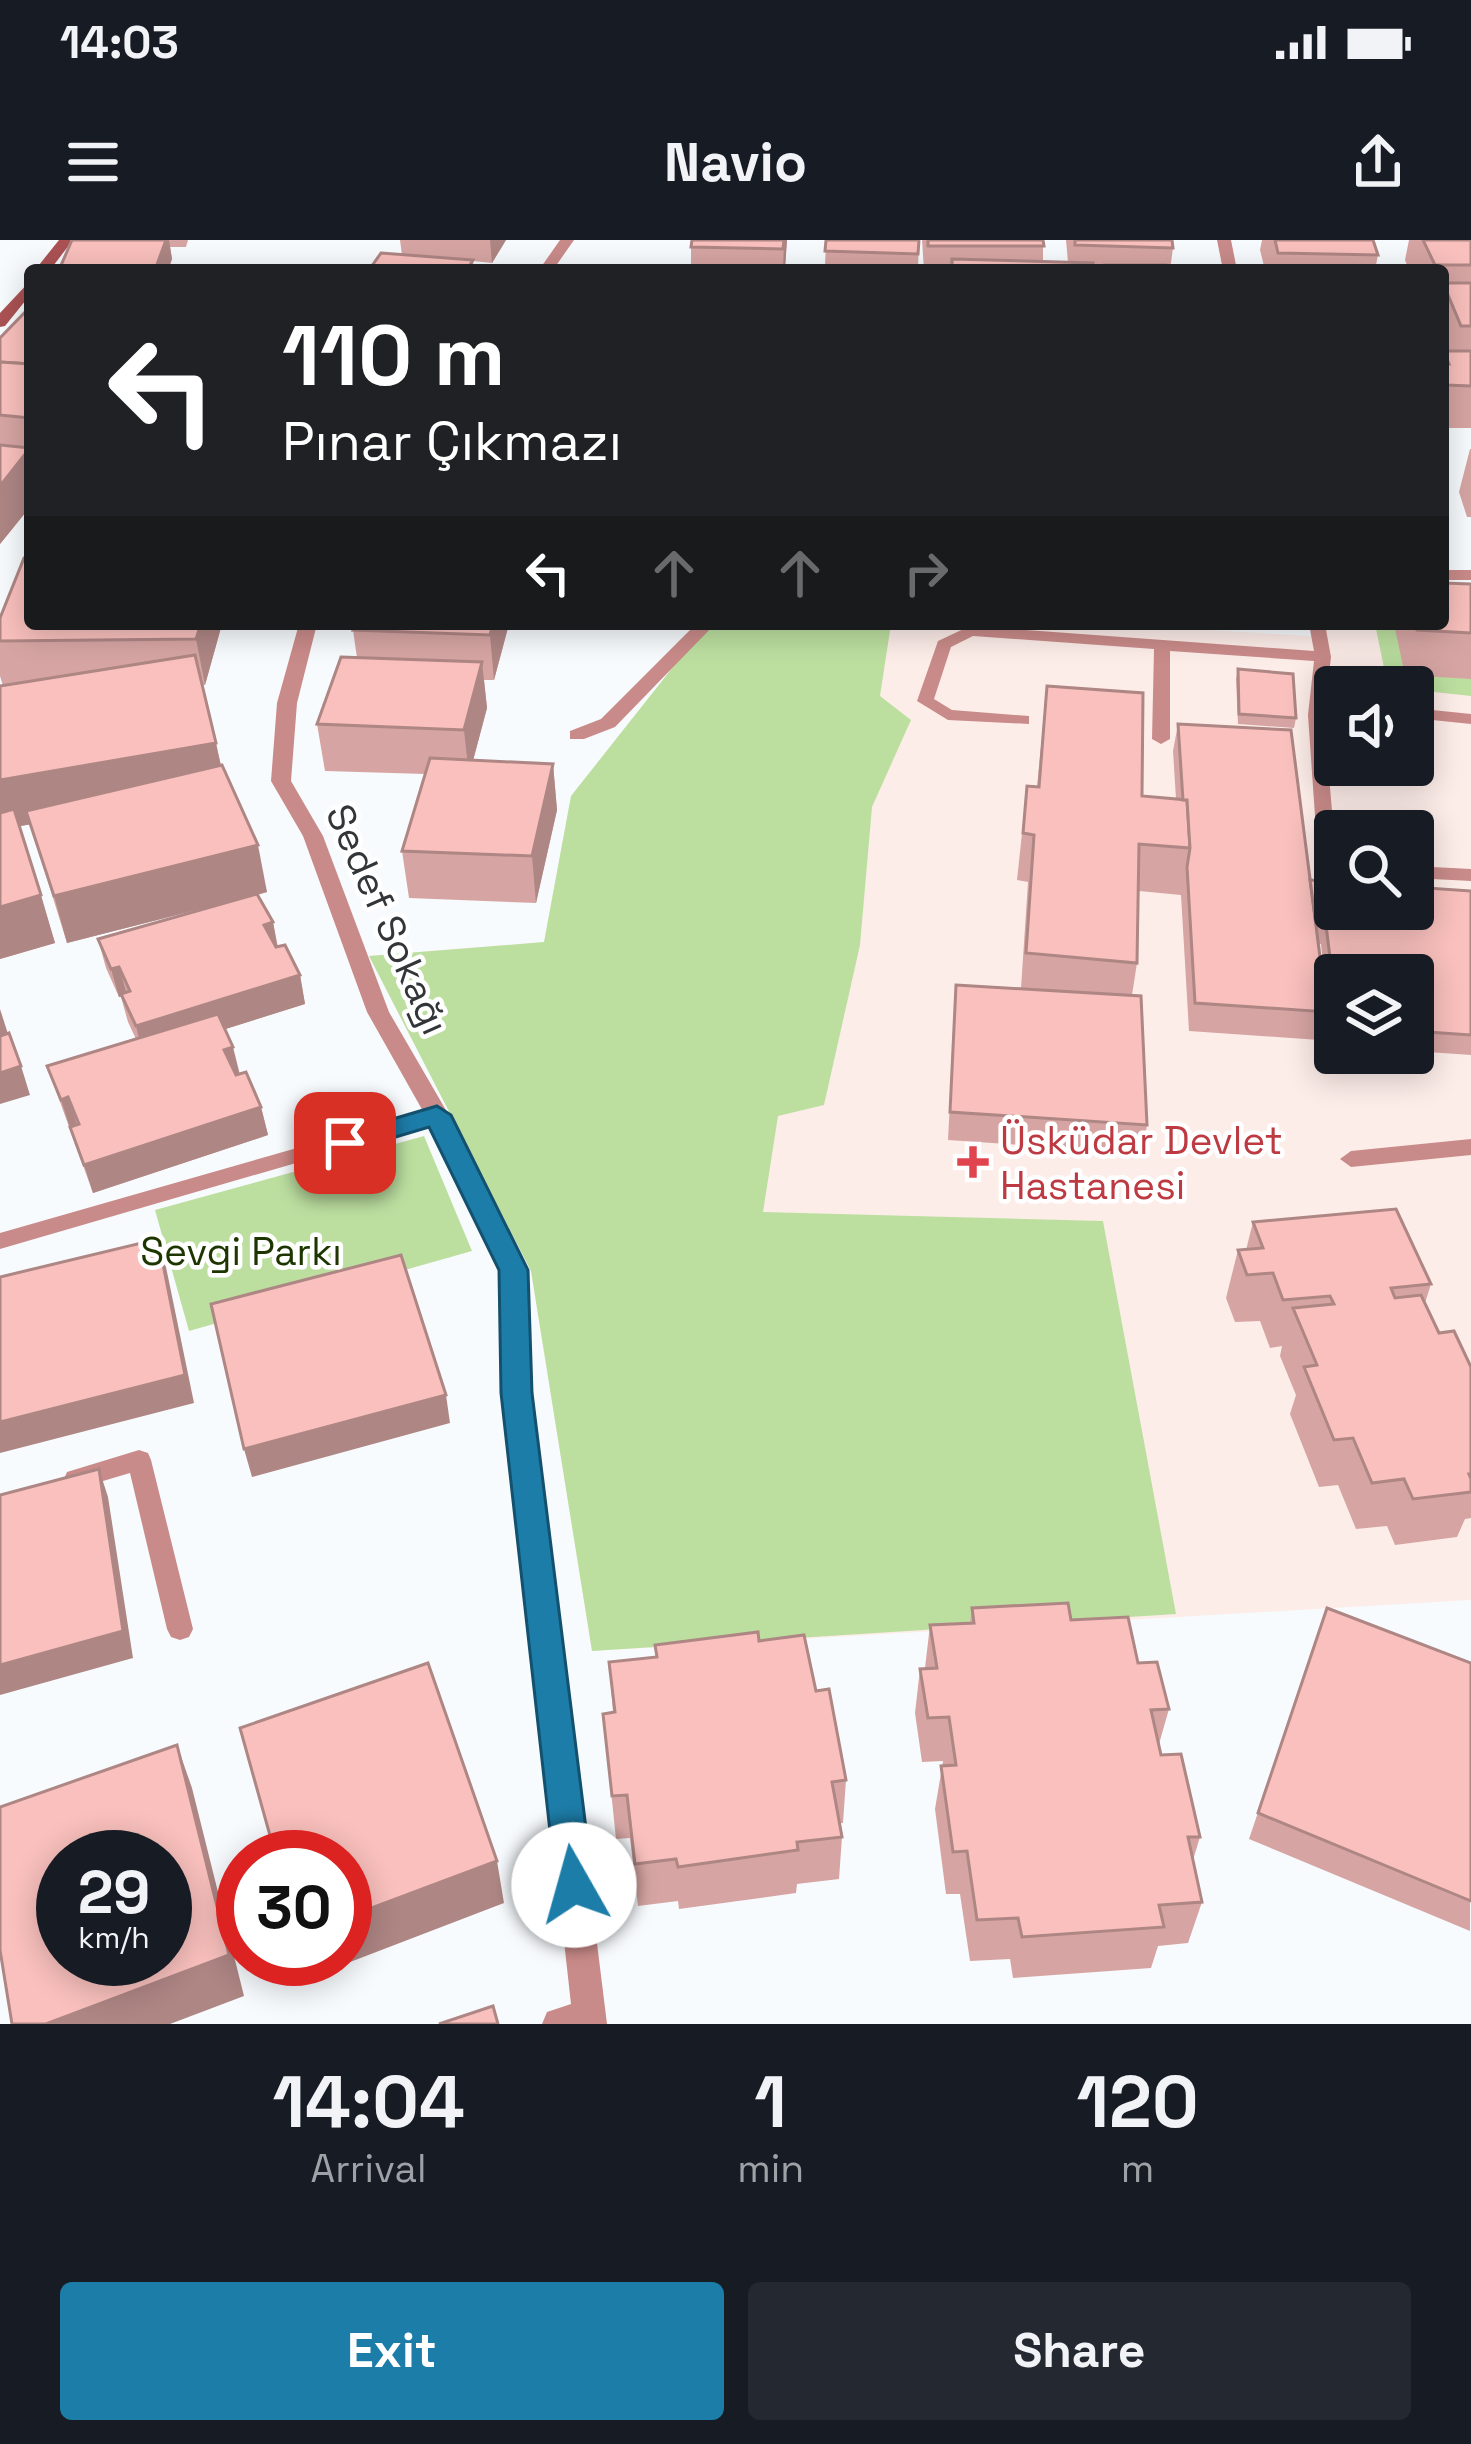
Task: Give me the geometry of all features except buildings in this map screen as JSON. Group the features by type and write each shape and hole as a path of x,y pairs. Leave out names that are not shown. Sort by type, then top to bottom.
{"main road":[{"path":"47,264 66,240"},
{"path":"0,323 24,293"}],"street":[{"name":"Sedef Sokağı","path":"306,630 287,703 280,781 314,836 378,1012 437,1115 514,1270 516,1393 580,2021"},
{"path":"577,735 608,723 700,630"}],"lane":[{"path":"1318,630 1321,666"},
{"path":"1023,720 948,716 926,701 944,644 970,631 1323,657"},
{"path":"1161,740 1162,644"},
{"path":"1434,715 1471,719"},
{"path":"1434,873 1471,875"},
{"path":"0,1241 437,1115"},
{"path":"1351,1159 1471,1147"},
{"path":"59,1484 139,1460 180,1629"}],"shaded area":[{"name":"Üsküdar Devlet Hastanesi","path":"1471,592 1471,1600 592,1651 531,1271 369,956 544,942 571,796 702,630 1210,630 1311,636 1311,630 1449,630 1449,617"}],"green space":[{"path":"1471,598 1471,696 1434,692 1434,666 1384,666 1376,630 1449,630 1449,618"},
{"path":"702,630 890,630 880,696 911,720 872,807 860,945 824,1105 778,1116 763,1212 1103,1221 1176,1614 592,1651 531,1271 369,956 544,942 571,796"},
{"name":"Sevgi Parkı","path":"424,1136 472,1251 189,1331 155,1210"}],"place":[{"name":"Üsküdar Devlet Hastanesi","path":"973,1162"}],"route":[{"path":"345,1143 437,1115 514,1270 516,1393 574,1885"}]}
